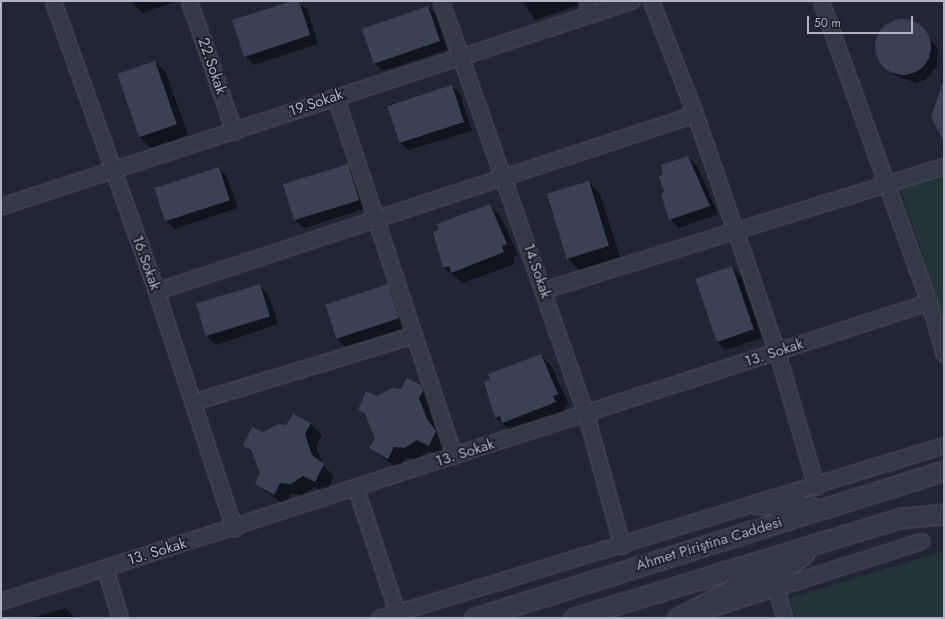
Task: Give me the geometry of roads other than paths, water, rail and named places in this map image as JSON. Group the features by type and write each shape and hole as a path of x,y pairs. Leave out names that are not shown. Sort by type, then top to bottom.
{"street":[{"name":"16.Sokak","path":"53,1 156,291 234,528"},
{"name":"22.Sokak","path":"190,1 234,130"},
{"name":"14.Sokak","path":"441,1 504,175 586,415 622,546"},
{"name":"19.Sokak","path":"1,206 460,55 589,8 631,1"},
{"path":"650,1 695,114 778,352 816,486"},
{"path":"821,1 929,302 944,354"},
{"path":"335,96 374,218 454,456"},
{"path":"156,291 504,175 695,114"},
{"path":"543,290 734,228 944,166"},
{"name":"13. Sokak","path":"1,601 586,415 929,302"},
{"path":"193,402 413,335"},
{"path":"379,618 622,546 944,445"},
{"name":"Ahmet Piriştina Caddesi","path":"474,618 944,471"},
{"path":"356,488 397,612"},
{"path":"756,504 834,505"},
{"name":"Ahmet Piriştina Caddesi","path":"573,618 901,518 944,514"},
{"path":"922,516 944,524"},
{"path":"678,618 776,589 921,541"},
{"path":"678,618 741,585 776,573 818,544"},
{"path":"105,568 120,618"},
{"path":"776,589 785,618"}]}
